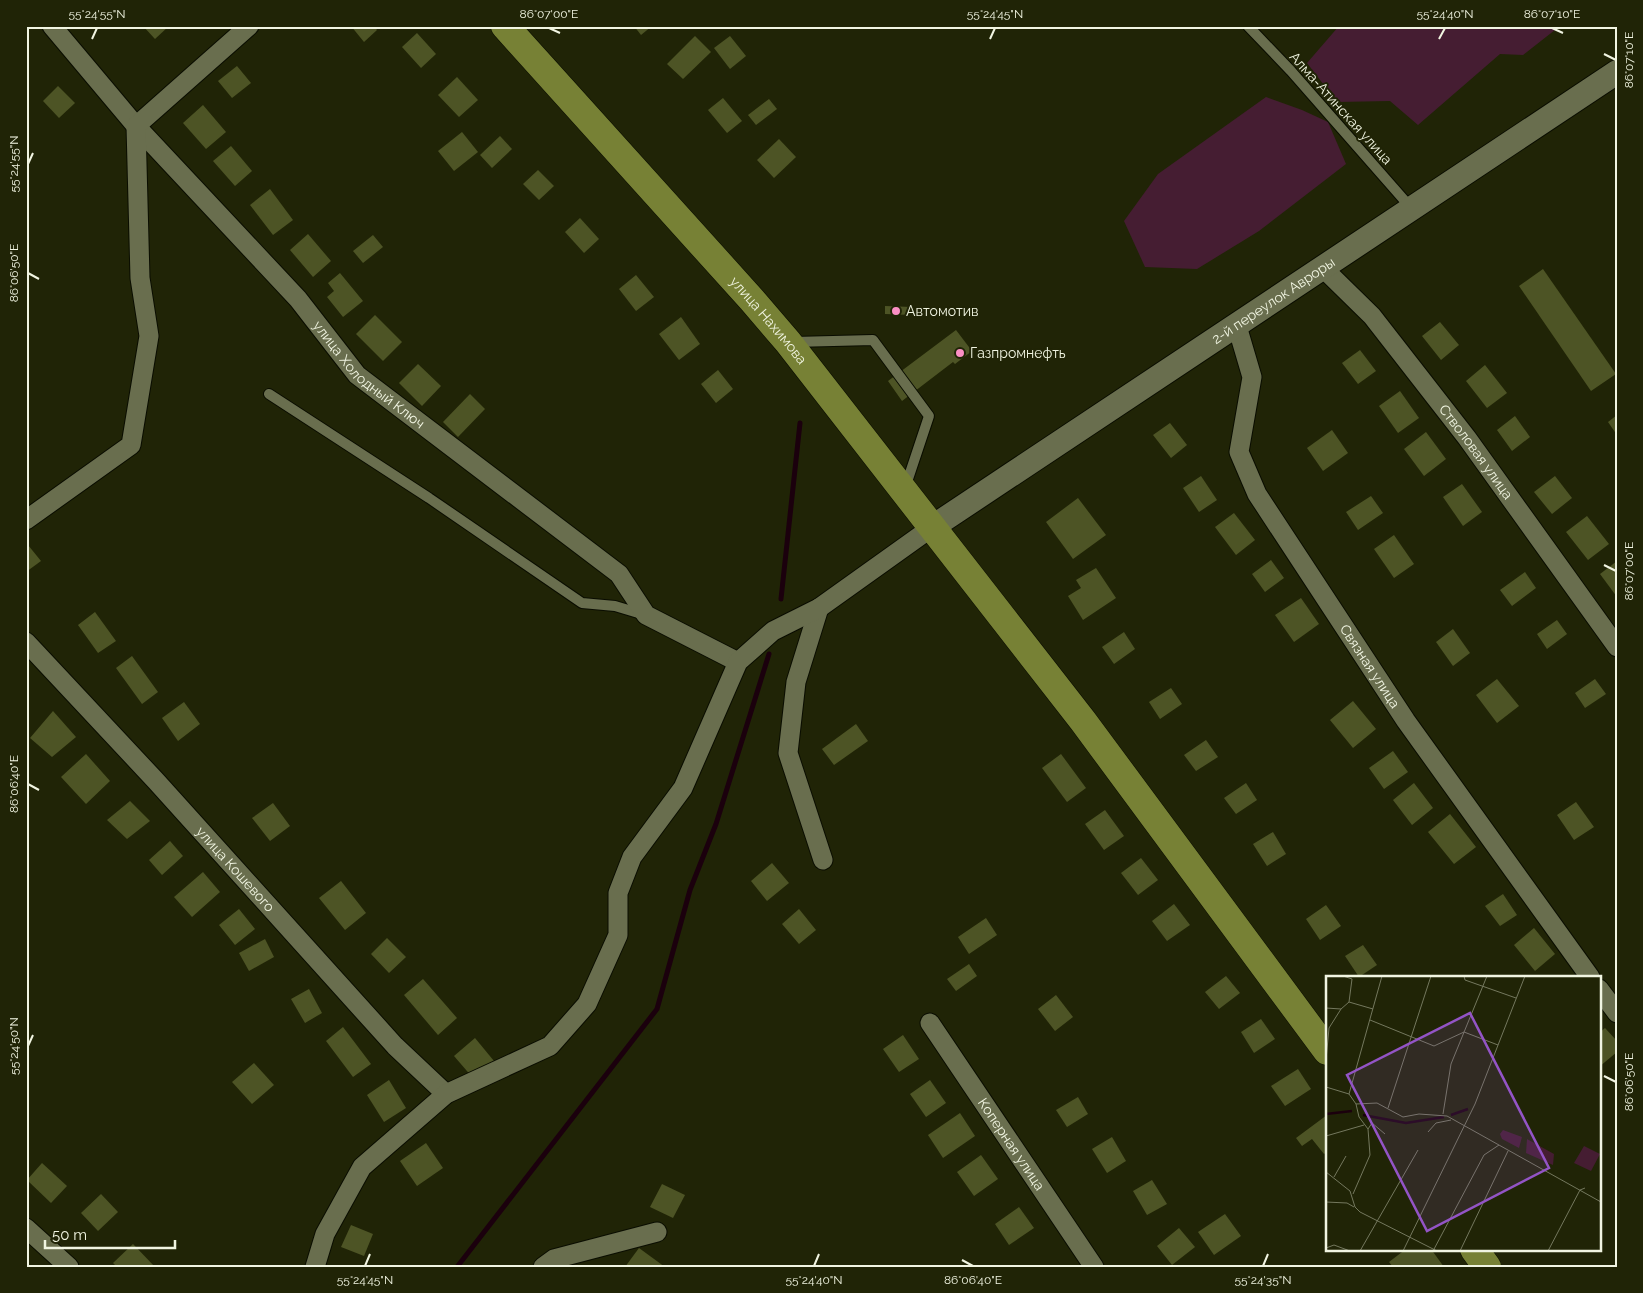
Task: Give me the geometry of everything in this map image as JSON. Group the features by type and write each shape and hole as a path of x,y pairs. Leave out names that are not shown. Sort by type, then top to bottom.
{"main road":[{"name":"улица Нахимова","path":"505,26 788,342 1083,721 1326,1050"},
{"path":"1475,1250 1487,1267"}],"street":[{"name":"улица Холодный Ключ","path":"52,26 136,126 298,299 357,375 619,574 646,615 738,662"},
{"path":"26,520 131,445 149,336 140,278 136,126 249,26"},
{"name":"2-й переулок Авроры","path":"931,528 1237,326 1322,267 1413,210 1617,72"},
{"name":"Стволовая улица","path":"1322,267 1378,323 1467,438 1617,647"},
{"name":"Связная улица","path":"1237,326 1252,377 1239,452 1257,494 1406,721 1589,976"},
{"path":"315,1267 325,1234 362,1167 446,1094 550,1046 587,1004 618,935 618,892 632,856 683,788 738,662 773,631 819,608 931,528"},
{"path":"819,608 796,682 788,753 823,860"},
{"name":"улица Кошевого","path":"26,642 156,781 395,1046 446,1094"},
{"path":"1600,990 1617,1013"},
{"name":"Коперная улица","path":"930,1023 1094,1267"},
{"path":"26,1228 69,1267"},
{"path":"543,1267 554,1259 657,1232"}],"lane":[{"name":"Алма-Атинская улица","path":"1248,26 1291,71 1413,210"},
{"path":"788,342 873,340 929,416 904,491"},
{"path":"269,394 429,498 582,602 615,606 646,615"}],"shaded area":[{"path":"1339,26 1560,26 1523,55 1500,54 1418,125 1390,101 1337,102 1307,63"},
{"path":"1266,97 1328,122 1346,164 1259,231 1197,269 1145,267 1124,221 1158,174"}],"building":[{"path":"143,26 169,26 155,39"},
{"path":"351,26 374,26 377,30 364,42"},
{"path":"634,26 652,26 641,35"},
{"path":"417,33 436,54 421,68 402,47"},
{"path":"695,36 711,52 683,79 667,64"},
{"path":"730,36 746,56 730,69 714,48"},
{"path":"237,66 251,83 232,98 218,81"},
{"path":"457,77 478,100 459,117 438,95"},
{"path":"58,86 75,103 59,118 43,101"},
{"path":"723,98 742,121 727,133 708,110"},
{"path":"769,99 777,109 756,125 748,115"},
{"path":"203,105 226,132 206,149 183,123"},
{"path":"462,132 478,152 454,171 438,151"},
{"path":"500,136 512,149 492,168 480,155"},
{"path":"779,139 796,157 774,178 757,160"},
{"path":"231,146 252,171 235,186 213,161"},
{"path":"538,170 554,186 539,200 523,184"},
{"path":"270,189 293,220 273,235 250,205"},
{"path":"580,218 599,239 584,253 565,232"},
{"path":"308,234 331,261 313,277 290,250"},
{"path":"373,235 383,247 363,263 353,251"},
{"path":"1543,269 1616,374 1591,391 1519,286"},
{"path":"340,273 363,301 343,317 327,297 334,291 328,283"},
{"path":"636,275 654,297 636,311 619,289"},
{"path":"885,306 912,307 912,315 885,314"},
{"path":"375,315 402,342 383,361 356,334"},
{"path":"681,317 700,344 679,360 659,334"},
{"path":"1440,322 1459,345 1441,360 1422,336"},
{"path":"956,330 972,351 955,364 953,362 902,401 888,381"},
{"path":"1360,350 1376,371 1358,384 1342,363"},
{"path":"418,364 441,386 422,406 399,383"},
{"path":"1485,365 1507,393 1487,408 1466,381"},
{"path":"718,370 733,389 716,403 701,384"},
{"path":"1400,391 1419,418 1398,433 1379,406"},
{"path":"470,394 485,409 458,437 443,422"},
{"path":"1617,415 1617,435 1608,422"},
{"path":"1515,416 1530,437 1512,451 1497,430"},
{"path":"1170,423 1187,445 1171,458 1153,435"},
{"path":"1332,430 1348,453 1323,471 1307,448"},
{"path":"1426,432 1446,459 1424,476 1404,449"},
{"path":"1201,476 1217,500 1199,512 1183,488"},
{"path":"1555,476 1572,498 1552,514 1534,492"},
{"path":"1462,484 1482,512 1463,526 1443,497"},
{"path":"1371,496 1383,513 1358,530 1346,512"},
{"path":"1078,498 1106,535 1073,559 1046,522"},
{"path":"1234,513 1255,540 1236,555 1215,527"},
{"path":"1587,516 1609,544 1588,560 1566,532"},
{"path":"1394,535 1414,564 1394,578 1374,549"},
{"path":"28,545 41,561 26,572 26,547"},
{"path":"1271,560 1284,578 1265,592 1252,574"},
{"path":"1617,561 1617,597 1600,574"},
{"path":"1096,568 1116,598 1083,620 1068,596 1081,588 1076,580"},
{"path":"1525,572 1536,588 1512,606 1500,590"},
{"path":"1301,598 1319,624 1294,642 1275,615"},
{"path":"95,612 116,641 98,653 78,625"},
{"path":"1557,620 1567,634 1547,649 1537,634"},
{"path":"1453,629 1470,653 1453,666 1436,642"},
{"path":"1124,632 1135,649 1114,664 1102,647"},
{"path":"132,656 158,692 142,704 116,668"},
{"path":"1497,679 1519,706 1497,723 1476,695"},
{"path":"1595,679 1606,694 1585,708 1575,693"},
{"path":"1171,688 1182,704 1160,719 1149,702"},
{"path":"1353,701 1376,729 1353,748 1330,720"},
{"path":"184,702 200,724 178,741 162,718"},
{"path":"53,711 76,737 52,757 30,738"},
{"path":"856,724 868,741 834,765 822,749"},
{"path":"1206,740 1218,757 1196,771 1184,755"},
{"path":"1393,751 1408,772 1384,789 1369,768"},
{"path":"86,754 110,781 86,804 61,777"},
{"path":"1061,754 1086,788 1067,802 1042,768"},
{"path":"1246,783 1257,800 1236,814 1224,798"},
{"path":"1414,783 1433,808 1412,825 1393,800"},
{"path":"130,801 150,821 127,839 107,820"},
{"path":"1576,802 1594,827 1574,840 1557,815"},
{"path":"273,803 290,826 270,841 252,818"},
{"path":"1105,810 1124,836 1104,850 1085,824"},
{"path":"1450,814 1476,847 1454,864 1428,832"},
{"path":"1273,832 1286,854 1267,866 1253,844"},
{"path":"170,841 183,856 162,875 149,860"},
{"path":"1141,858 1158,880 1138,895 1121,873"},
{"path":"772,863 789,883 767,901 751,881"},
{"path":"203,872 220,892 192,917 174,897"},
{"path":"341,881 366,913 345,930 319,898"},
{"path":"1503,894 1517,915 1500,926 1485,906"},
{"path":"1174,904 1190,925 1167,941 1152,921"},
{"path":"1326,905 1341,926 1320,940 1306,919"},
{"path":"239,909 255,929 235,945 219,925"},
{"path":"799,909 816,930 799,944 782,924"},
{"path":"986,918 997,935 969,954 958,937"},
{"path":"1534,928 1555,954 1535,971 1514,945"},
{"path":"387,938 406,957 389,973 371,954"},
{"path":"265,939 274,957 249,971 239,953"},
{"path":"1363,945 1377,965 1358,976 1345,956"},
{"path":"969,964 977,976 956,991 947,979"},
{"path":"1226,976 1240,993 1219,1009 1205,992"},
{"path":"423,979 457,1018 438,1035 404,995"},
{"path":"309,989 322,1013 305,1023 291,999"},
{"path":"1056,995 1073,1017 1055,1031 1038,1009"},
{"path":"1261,1019 1275,1039 1254,1053 1241,1032"},
{"path":"343,1027 371,1064 353,1077 326,1041"},
{"path":"1605,1028 1617,1041 1617,1052 1600,1066 1600,1032"},
{"path":"903,1035 919,1059 899,1072 883,1049"},
{"path":"475,1038 494,1061 473,1078 454,1056"},
{"path":"254,1063 274,1085 252,1104 232,1082"},
{"path":"1298,1069 1311,1089 1285,1106 1271,1086"},
{"path":"389,1080 406,1108 384,1122 367,1095"},
{"path":"930,1080 946,1103 926,1117 910,1094"},
{"path":"1078,1097 1088,1114 1067,1127 1056,1110"},
{"path":"960,1113 975,1136 943,1158 928,1135"},
{"path":"1326,1116 1326,1153 1324,1154 1312,1139 1302,1146 1296,1138"},
{"path":"1112,1137 1126,1161 1107,1173 1092,1149"},
{"path":"426,1143 443,1168 417,1186 400,1161"},
{"path":"981,1155 998,1179 974,1196 957,1172"},
{"path":"42,1163 67,1186 51,1203 27,1180"},
{"path":"1152,1180 1167,1204 1147,1215 1133,1191"},
{"path":"662,1184 685,1195 673,1218 650,1207"},
{"path":"101,1194 118,1212 98,1231 81,1213"},
{"path":"1019,1207 1034,1228 1009,1245 995,1224"},
{"path":"1225,1214 1241,1236 1214,1255 1198,1232"},
{"path":"351,1225 373,1234 364,1256 341,1247"},
{"path":"1179,1228 1195,1247 1172,1265 1157,1246"},
{"path":"133,1244 155,1267 117,1267 113,1263"},
{"path":"639,1248 665,1267 625,1267"},
{"path":"1405,1250 1432,1250 1444,1267 1393,1267 1389,1262"}],"waterway":[{"path":"781,599 800,423"},
{"path":"457,1267 657,1009 690,890 716,824 769,654"}],"place":[{"name":"Автомотив","path":"896,311"},
{"name":"Газпромнефть","path":"960,353"}]}
